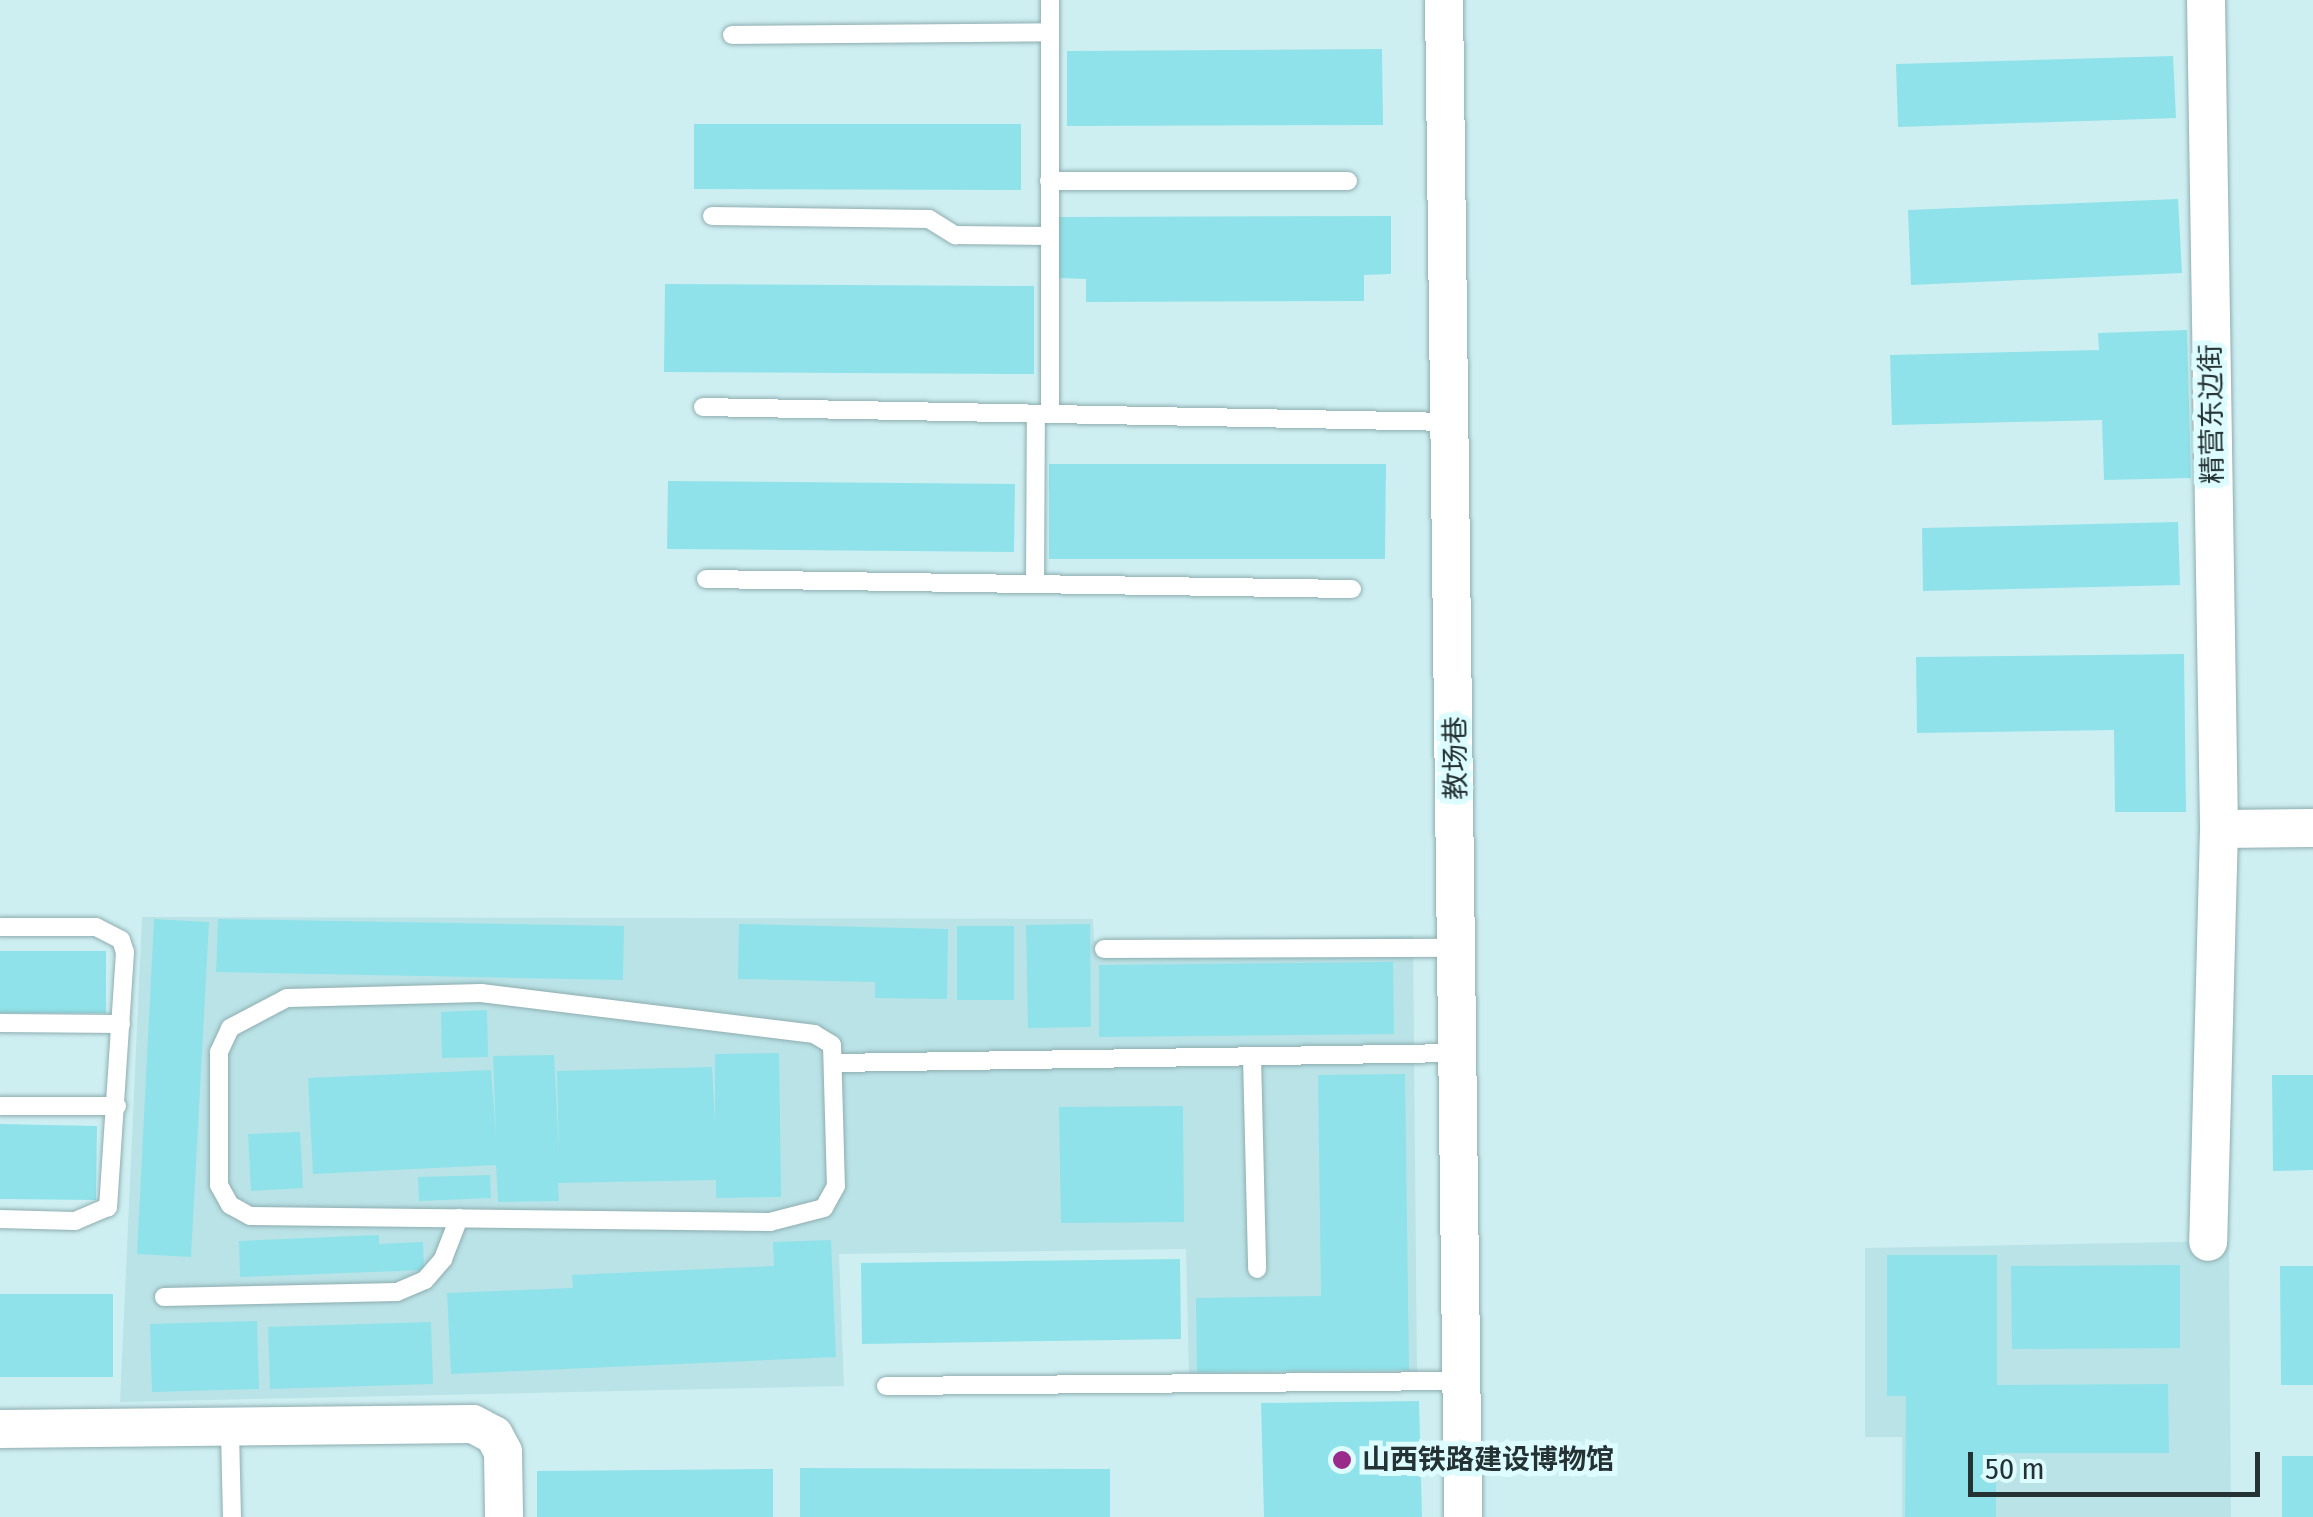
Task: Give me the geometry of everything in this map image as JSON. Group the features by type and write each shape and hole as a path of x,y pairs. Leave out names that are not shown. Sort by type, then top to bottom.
{"street":[{"name":"教场巷","path":"1444,0 1459,948 1463,1517"},
{"name":"精营东边街","path":"2206,0 2219,829 2208,1242"},
{"path":"2219,829 2313,828"},
{"path":"0,1429 230,1431 473,1424 494,1435 503,1452 504,1517"}],"lane":[{"path":"1035,584 1049,236 1050,0"},
{"path":"732,35 1048,32"},
{"path":"1050,182 1348,181"},
{"path":"712,216 928,219 955,235 1049,236"},
{"path":"703,407 1450,422"},
{"path":"706,579 1352,589"},
{"path":"0,927 111,932 125,952 108,1207 75,1221 0,1220"},
{"path":"1104,949 1459,948"},
{"path":"481,993 814,1034 832,1046 836,1186 824,1208 799,1219 458,1218 250,1216 230,1205 219,1185 219,1052 230,1028 287,998 481,993"},
{"path":"0,1023 121,1024"},
{"path":"834,1063 1458,1053"},
{"path":"1252,1057 1257,1269"},
{"path":"0,1106 117,1106"},
{"path":"164,1297 397,1292 425,1280 442,1259 458,1218"},
{"path":"886,1386 1462,1382"},
{"path":"230,1431 232,1517"}],"shaded area":[{"path":"142,917 1093,919 1094,941 1413,936 1417,1372 1189,1374 1186,1249 839,1254 844,1386 120,1402"},
{"path":"2229,1241 2231,1517 1902,1517 1902,1437 1865,1437 1865,1248"}],"building":[{"path":"1382,49 1383,125 1067,126 1067,51"},
{"path":"2173,56 2176,118 1898,127 1896,64"},
{"path":"694,124 1021,124 1021,190 694,189"},
{"path":"2178,199 2182,273 1911,285 1908,210"},
{"path":"1391,216 1391,274 1364,275 1364,301 1086,302 1086,279 1059,278 1059,217"},
{"path":"665,284 1034,286 1034,374 664,372"},
{"path":"2187,330 2191,478 2104,480 2102,420 1892,425 1890,355 2099,350 2098,333"},
{"path":"1049,464 1386,464 1385,559 1049,559"},
{"path":"668,481 1015,484 1014,552 667,549"},
{"path":"2178,522 2180,585 1923,591 1922,528"},
{"path":"2184,654 2186,812 2115,812 2114,730 1917,733 1916,657"},
{"path":"154,919 209,922 191,1257 137,1254"},
{"path":"218,919 624,926 623,980 216,972"},
{"path":"739,924 948,929 947,999 875,998 875,982 738,979"},
{"path":"1090,924 1091,1027 1028,1028 1026,925"},
{"path":"957,926 1014,926 1014,1000 957,1000"},
{"path":"0,951 106,951 106,1013 0,1013"},
{"path":"1393,962 1394,1034 1099,1037 1099,965"},
{"path":"487,1010 488,1057 442,1058 441,1012"},
{"path":"779,1053 781,1197 716,1198 716,1180 558,1183 559,1201 498,1202 496,1165 313,1174 308,1078 491,1070 496,1135 493,1056 554,1055 559,1154 557,1071 712,1067 715,1124 715,1054"},
{"path":"1405,1074 1409,1370 1197,1372 1196,1298 1321,1296 1318,1075"},
{"path":"2272,1075 2313,1075 2313,1170 2273,1171"},
{"path":"1183,1106 1184,1222 1061,1223 1059,1107"},
{"path":"0,1124 97,1126 96,1200 0,1199"},
{"path":"300,1132 303,1188 251,1191 248,1134"},
{"path":"490,1175 491,1198 419,1201 418,1177"},
{"path":"379,1235 379,1244 423,1242 424,1270 240,1277 239,1241"},
{"path":"831,1240 836,1357 451,1374 447,1293 573,1288 572,1275 774,1266 773,1242"},
{"path":"1887,1255 1997,1255 1997,1385 2168,1384 2169,1453 1996,1453 1996,1517 1905,1517 1906,1396 1887,1396"},
{"path":"1180,1259 1181,1339 862,1344 861,1263"},
{"path":"2180,1265 2180,1348 2012,1349 2011,1266"},
{"path":"2280,1266 2313,1266 2313,1385 2281,1385"},
{"path":"0,1294 113,1294 113,1377 0,1377"},
{"path":"257,1321 259,1389 152,1392 150,1324"},
{"path":"431,1322 433,1384 270,1389 268,1327"},
{"name":"山西铁路建设博物馆","path":"1419,1401 1422,1517 1264,1517 1261,1403"},
{"path":"2282,1456 2313,1456 2313,1517 2282,1517"},
{"path":"800,1468 1110,1469 1110,1517 800,1517"},
{"path":"773,1469 773,1517 537,1517 537,1471"}],"place":[{"name":"山西铁路建设博物馆","path":"1342,1460"}]}
